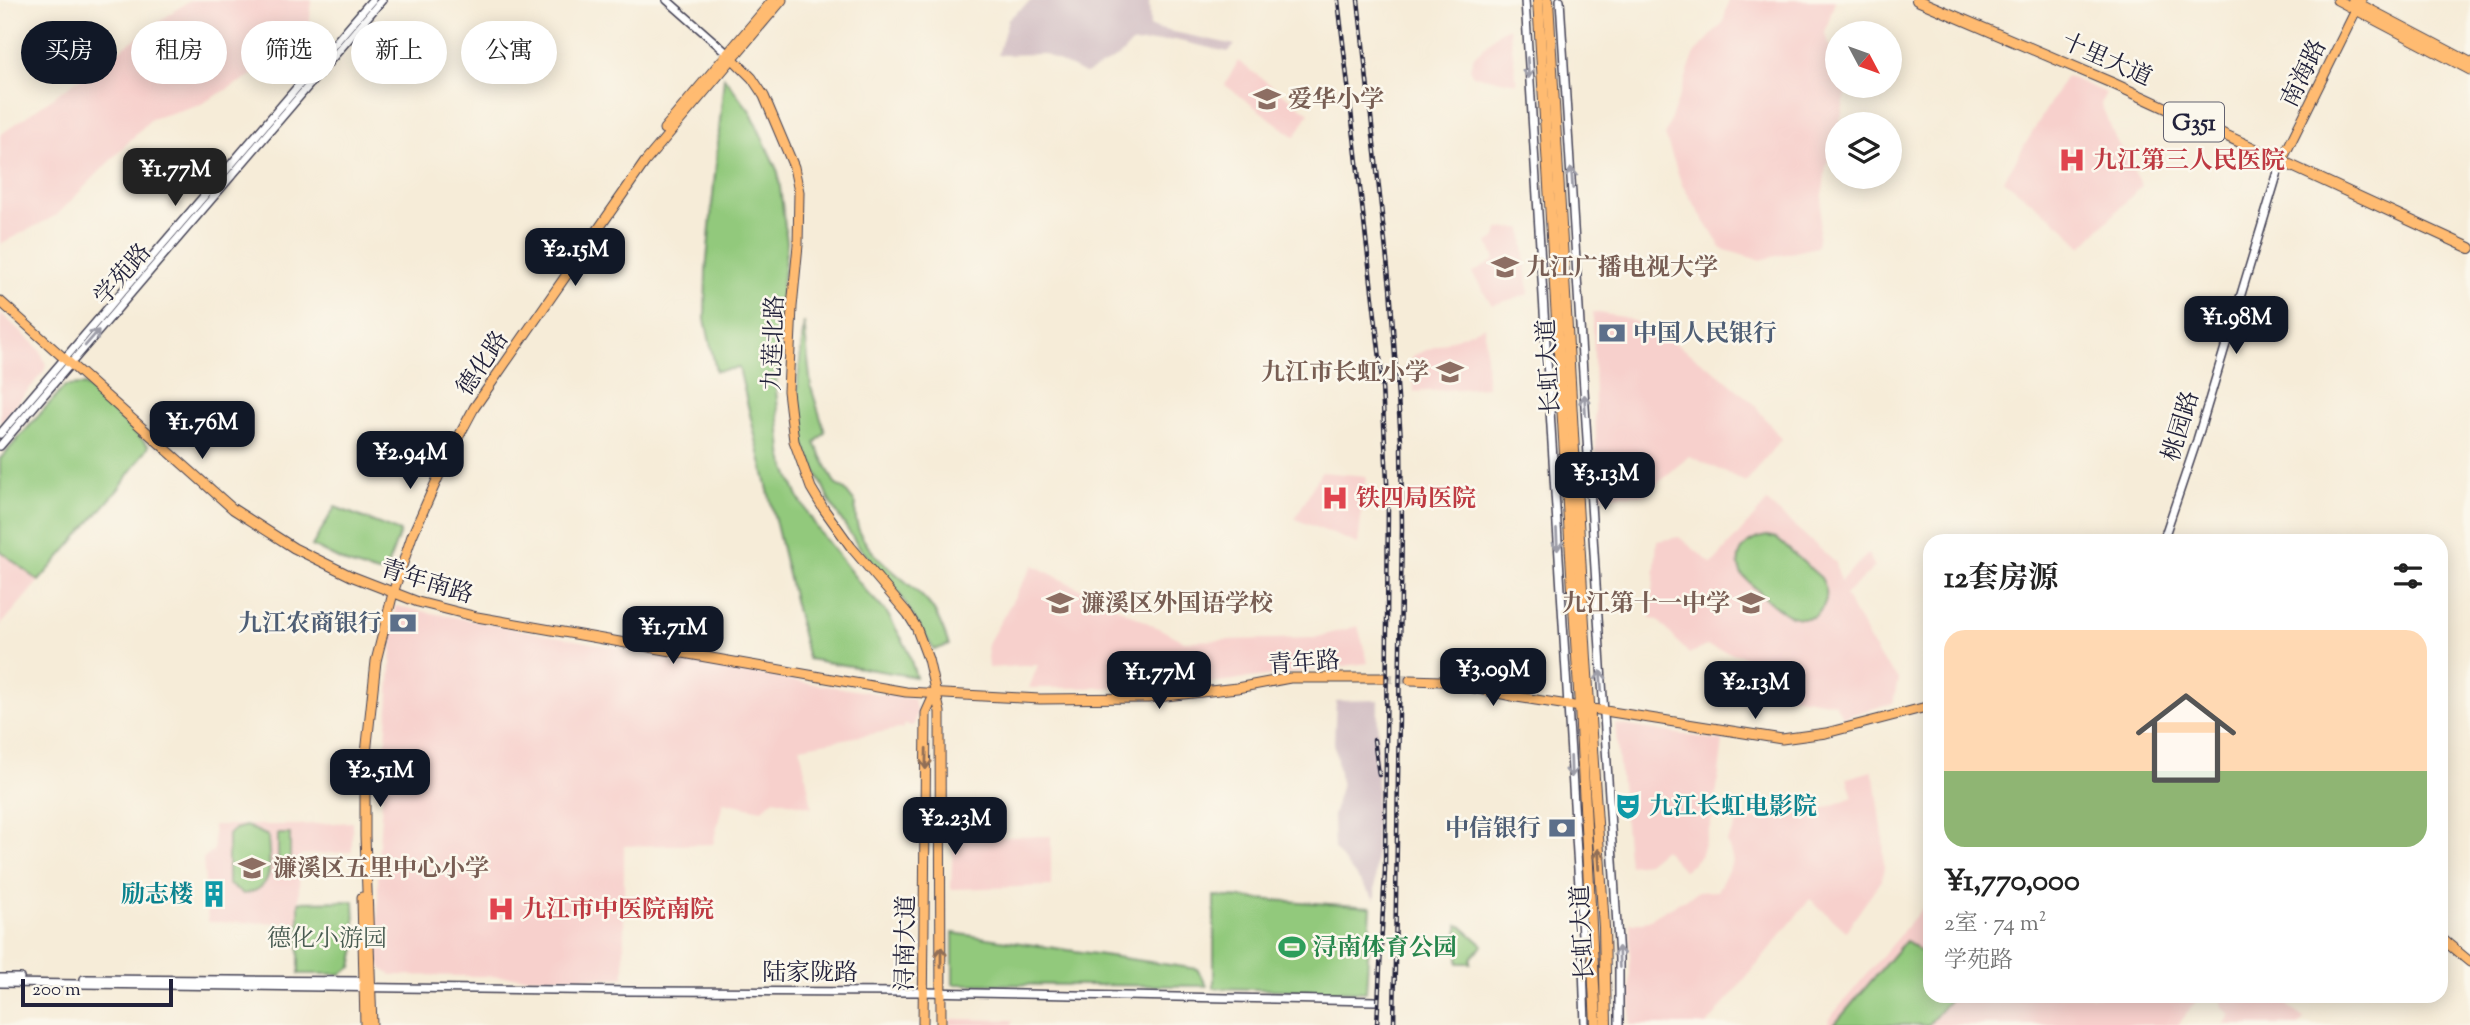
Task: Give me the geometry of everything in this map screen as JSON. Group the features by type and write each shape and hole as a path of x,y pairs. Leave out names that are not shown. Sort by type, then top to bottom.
{"highway":[{"name":"长虹大道","path":"1538,0 1584,708 1604,927 1606,1025"},
{"name":"长虹大道","path":"1549,0 1584,708 1596,1025"},
{"name":"十里大道","path":"1917,0 2112,83 2470,248"}],"main road":[{"name":"德化路","path":"365,1025 365,763 376,661 391,592 412,536 444,464 474,408 645,162 773,0"},
{"name":"德化路","path":"730,55 782,0"},
{"path":"2337,0 2356,3 2470,62"},
{"path":"2356,3 2470,70"},
{"name":"南海路","path":"2281,162 2356,3"},
{"name":"九莲北路","path":"730,55 752,78 764,96 794,167 799,192 788,391 793,441 811,488 823,508 851,547 898,600 916,627 928,659 934,693"},
{"name":"青年南路","path":"0,301 233,509 294,548 351,576 391,592 477,617 906,692 934,693"},
{"name":"青年路","path":"934,693 1040,699 1148,698 1237,688 1290,678 1384,678"},
{"path":"1410,680 1441,681 1584,708 1782,739 1826,733 1923,708"},
{"name":"浔南大道","path":"923,1025 926,713 934,693"},
{"name":"浔南大道","path":"934,693 940,712 941,1025"},
{"path":"2448,944 2470,962"},
{"name":"德化路","path":"367,984 372,1025"}],"street":[{"name":"学苑路","path":"0,446 67,361 372,0"},
{"name":"学苑路","path":"0,434 382,0"},
{"name":"九莲北路","path":"667,0 730,55"},
{"path":"1525,0 1585,987 1585,1025"},
{"path":"1560,0 1619,958 1619,1025"},
{"name":"桃园路","path":"2165,534 2197,440 2281,162"},
{"path":"0,978 367,984"},
{"path":"0,983 367,984"},
{"name":"陆家陇路","path":"367,984 630,991 923,992 1375,1001"}],"shaded area":[{"path":"190,0 312,0 310,21 241,21 241,81 201,104 151,119 57,215 0,244 0,135 72,84 117,84 117,52 131,42 131,84 227,84 227,21 160,21"},
{"path":"1032,0 1149,0 1150,27 1235,45 1228,52 1175,40 1131,44 1120,56 1085,74 1044,54 998,55 1008,19"},
{"path":"1729,0 1835,0 1829,21 1825,21 1825,98 1845,98 1842,112 1825,112 1825,174 1817,247 1759,260 1722,249 1682,185 1665,135 1695,53 1723,23"},
{"path":"1509,27 1517,83 1472,75 1470,67 1474,57 1500,31"},
{"name":"爱华小学","path":"1238,61 1309,113 1295,137 1225,85"},
{"name":"九江第三人民医院","path":"2066,76 2106,93 2101,104 2116,140 2142,185 2082,247 2063,227 2004,180"},
{"name":"九江广播电视大学","path":"1522,228 1529,294 1492,305 1472,273 1495,260 1488,242 1496,238 1498,229"},
{"path":"0,312 40,350 46,365 44,371 0,424"},
{"path":"1593,312 1623,317 1657,331 1719,374 1754,404 1781,439 1746,482 1689,456 1645,494 1597,496"},
{"name":"九江市长虹小学","path":"1485,326 1487,387 1414,392 1412,356"},
{"name":"铁四局医院","path":"1321,472 1366,476 1358,544 1295,519"},
{"name":"九江第十一中学","path":"1767,502 1836,563 1840,581 1868,554 1875,567 1845,595 1877,654 1898,679 1893,703 1843,717 1834,703 1773,693 1766,668 1743,656 1706,646 1689,654 1658,620 1651,619 1657,541 1679,537 1712,564"},
{"path":"0,551 39,581 0,626"},
{"name":"濂溪区外国语学校","path":"1033,565 1184,641 1314,638 1358,626 1368,663 1178,687 1029,688 1038,665 989,668 987,645"},
{"path":"395,606 800,682 914,699 917,713 914,726 904,725 904,728 800,747 812,807 774,799 762,810 723,802 713,844 624,846 624,978 391,975 382,969 378,959 378,860"},
{"path":"1378,700 1375,900 1334,849 1333,816 1341,787 1334,742 1336,701"},
{"path":"1615,724 1723,741 1714,813 1700,856 1684,871 1664,849 1647,863 1629,865"},
{"path":"1872,771 1883,836 1884,868 1881,880 1846,931 1810,899 1707,1025 1630,1025 1630,923 1643,923 1697,892 1717,891 1733,861 1727,841 1741,817 1763,820 1815,812 1853,797 1847,778"},
{"name":"濂溪区五里中心小学","path":"352,822 352,852 300,855 298,923 208,922 203,859 214,850 213,825"},
{"path":"1051,836 1051,886 951,889 953,838"},
{"path":"1923,907 1923,1003 2195,1003 2178,1025 1828,1025 1829,1019"},
{"path":"2222,1003 2288,1003 2288,1006 2304,1019 2299,1025 2224,1025 2230,1015"},
{"path":"951,1019 1013,1020 1012,1025 950,1025"}],"green space":[{"path":"724,77 750,111 778,172 787,242 780,305 776,389 783,461 798,497 819,531 866,591 887,613 907,648 916,677 808,659 739,368 716,371 705,319 706,271"},
{"path":"804,322 811,387 825,432 815,443 835,484 845,490 856,504 856,521 861,535 881,560 930,605 939,619 949,645 934,650 895,587 858,546 830,502 803,442 798,380"},
{"path":"85,385 149,446 118,490 39,581 0,551 0,459 65,386"},
{"path":"335,507 400,532 387,567 378,573 348,564 312,546"},
{"path":"1767,536 1776,538 1821,578 1826,589 1826,598 1823,608 1815,616 1804,618 1784,613 1742,575 1739,560 1743,549 1753,540"},
{"path":"246,826 268,836 269,873 261,887 243,894 228,884 228,835 235,829"},
{"path":"278,834 290,834 290,865 278,865"},
{"name":"浔南体育公园","path":"1214,896 1371,907 1366,992 1214,988"},
{"name":"德化小游园","path":"354,901 356,948 352,967 341,974 299,974 299,902"},
{"path":"1458,925 1483,945 1471,958 1471,963 1458,963"},
{"path":"953,933 1197,969 1207,986 953,984"},
{"path":"1906,940 1923,954 1923,1003 1947,1003 1928,1025 1834,1025"}],"tunnel":[{"path":"1384,678 1410,680"}],"railway":[{"path":"1338,0 1381,367 1388,501 1385,870 1377,1025"},
{"path":"1358,0 1390,287 1401,440 1394,1025"},
{"path":"1374,740 1379,775"}],"place":[{"name":"爱华小学","path":"1267,99"},
{"name":"九江第三人民医院","path":"2072,160"},
{"name":"九江广播电视大学","path":"1505,267"},
{"name":"中国人民银行","path":"1612,333"},
{"name":"九江市长虹小学","path":"1450,372"},
{"name":"铁四局医院","path":"1335,498"},
{"name":"濂溪区外国语学校","path":"1060,603"},
{"name":"九江第十一中学","path":"1751,603"},
{"name":"九江农商银行","path":"403,623"},
{"name":"九江长虹电影院","path":"1628,806"},
{"name":"中信银行","path":"1562,828"},
{"name":"濂溪区五里中心小学","path":"252,868"},
{"name":"励志楼","path":"214,894"},
{"name":"九江市中医院南院","path":"501,909"},
{"name":"浔南体育公园","path":"1292,947"}]}
